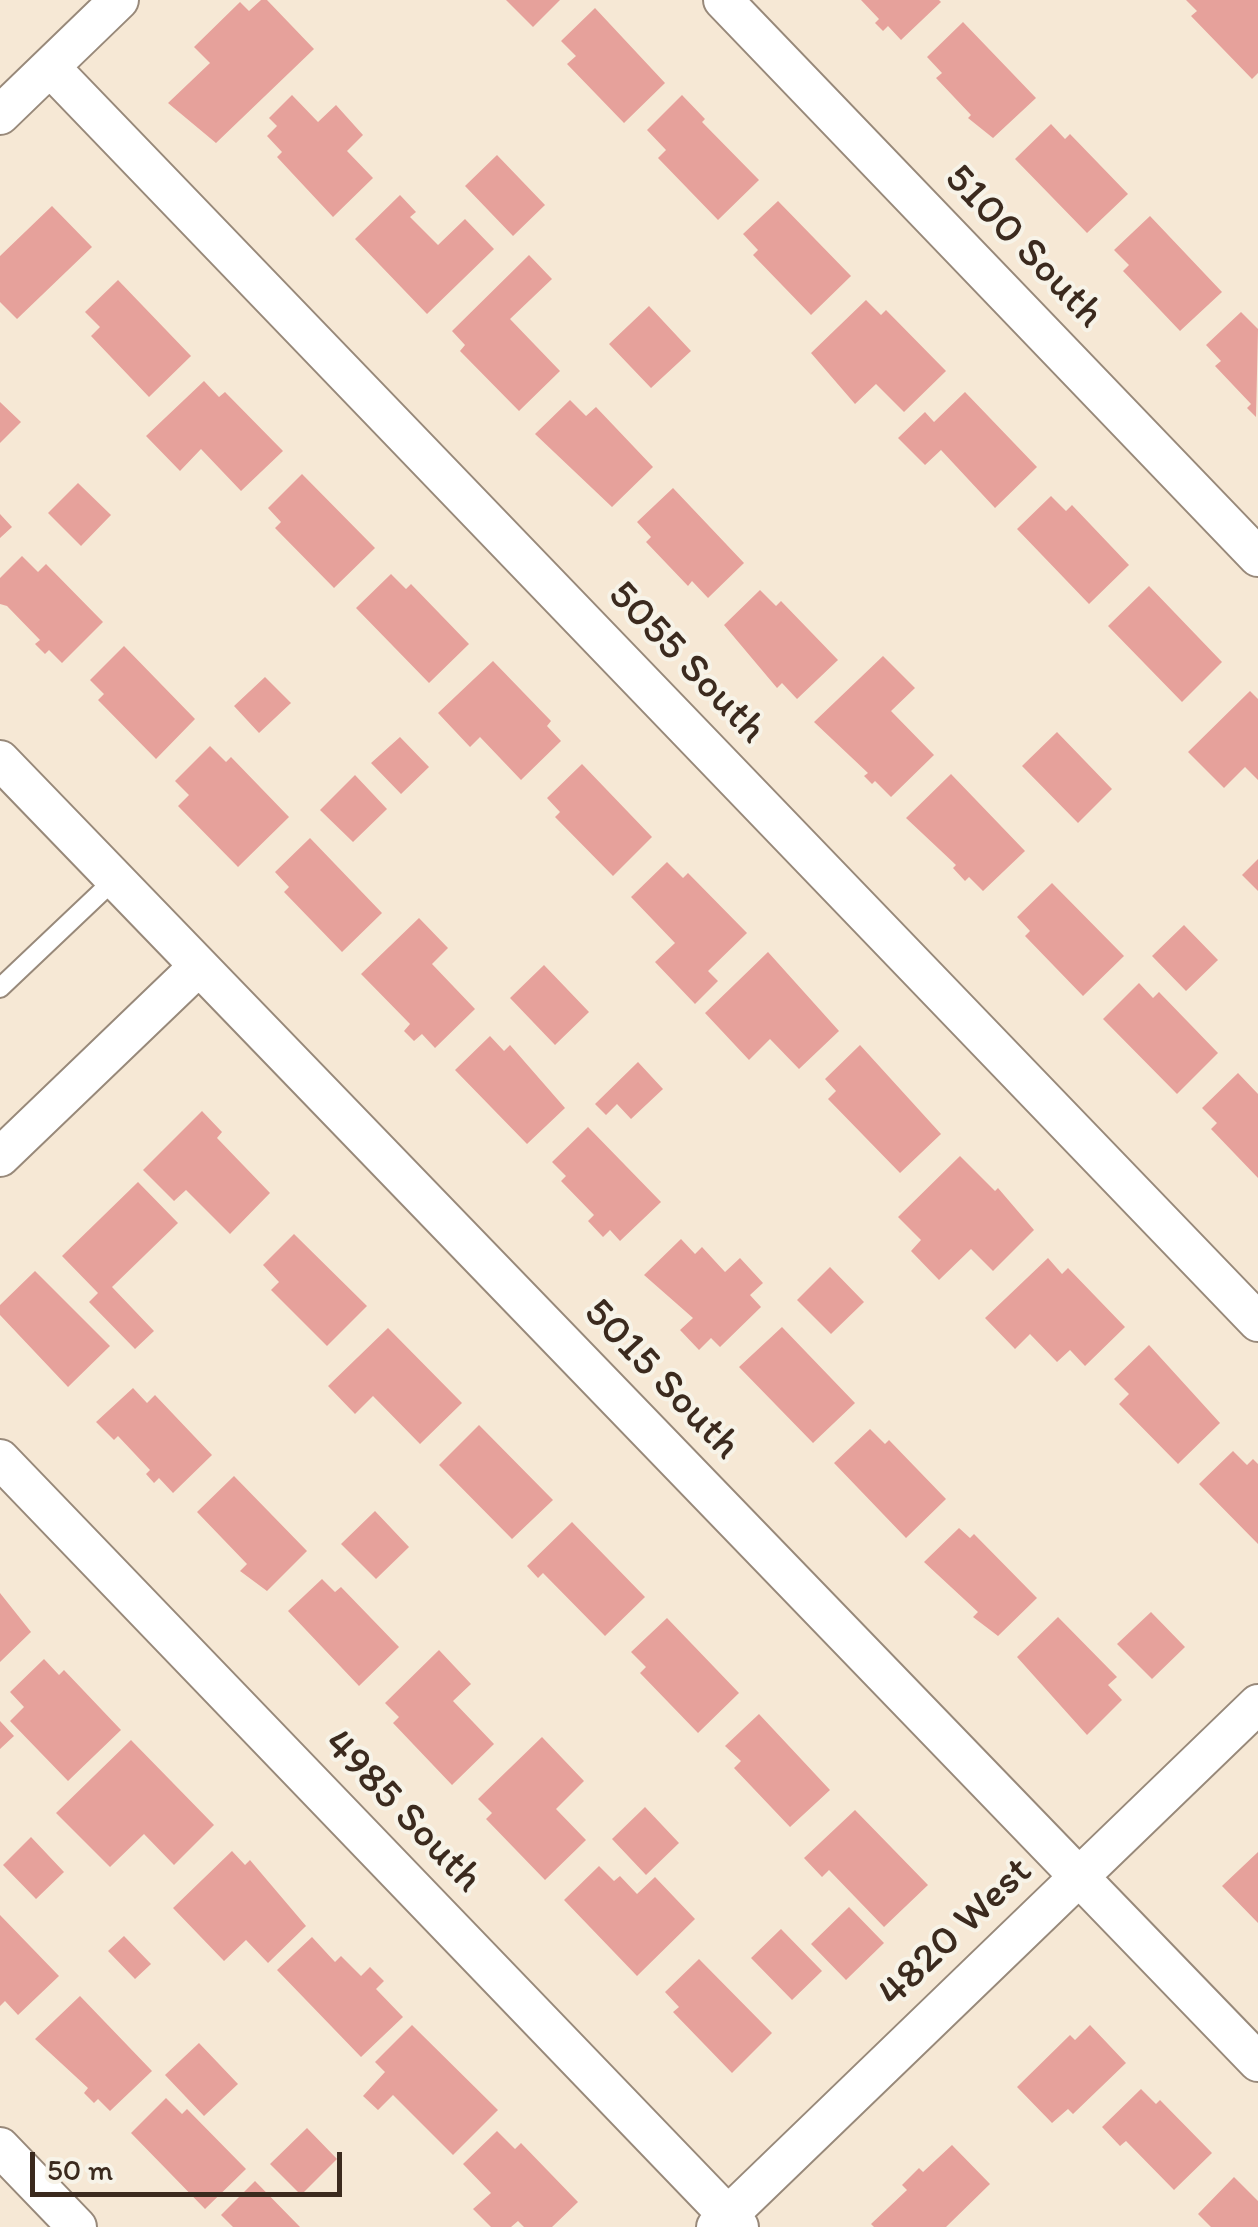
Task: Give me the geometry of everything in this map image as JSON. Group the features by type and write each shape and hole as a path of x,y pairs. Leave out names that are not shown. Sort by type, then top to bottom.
{"street":[{"path":"0,115 119,0"},
{"name":"5100 South","path":"723,0 1258,557"},
{"name":"5055 South","path":"50,66 1258,1322"},
{"name":"5015 South","path":"0,760 1258,2062"},
{"path":"0,1157 198,966"},
{"name":"4985 South","path":"0,1459 728,2223"},
{"name":"4820 West","path":"728,2223 1258,1704"},
{"path":"0,2147 77,2227"}],"lane":[{"path":"0,988 115,879"}],"building":[{"path":"261,0 267,0 314,49 216,143 168,103 210,63 194,47 240,2 249,11"},
{"path":"506,0 560,0 533,27"},
{"path":"861,0 941,2 901,40 888,26 883,31 875,23 879,19"},
{"path":"1186,0 1258,0 1258,73 1252,79 1191,16 1197,11"},
{"path":"595,8 665,83 624,123 567,64 576,56 561,41"},
{"path":"963,22 1036,98 993,138 968,118 971,115 936,78 942,73 927,57"},
{"path":"292,95 318,122 336,105 363,135 347,151 373,178 333,217 277,157 282,152 267,136 277,126 269,118"},
{"path":"682,95 705,119 702,122 759,180 718,220 658,158 666,150 647,130"},
{"path":"1051,124 1065,139 1070,134 1128,194 1087,233 1015,159"},
{"path":"497,155 545,205 513,236 465,186"},
{"path":"400,195 416,212 410,217 438,245 465,219 494,249 427,314 355,239"},
{"path":"778,201 851,276 811,315 753,255 758,250 743,234"},
{"path":"52,206 92,247 17,319 0,302 0,256"},
{"path":"1150,216 1222,292 1180,331 1123,271 1129,265 1114,250"},
{"path":"529,255 552,279 510,319 560,371 519,411 460,351 465,345 452,331"},
{"path":"118,280 191,356 149,397 91,336 100,327 85,312"},
{"path":"866,300 881,315 886,310 946,371 904,412 876,384 855,404 811,353"},
{"path":"649,306 691,351 651,388 609,344"},
{"path":"1241,312 1258,329 1256,417 1247,408 1251,404 1215,366 1221,361 1206,345"},
{"path":"204,381 219,397 225,392 283,451 241,491 201,449 180,471 146,436"},
{"path":"965,392 1037,467 995,508 941,450 925,465 898,438 925,412 934,422"},
{"path":"570,400 586,416 596,407 653,467 612,507 535,434"},
{"path":"0,402 21,422 0,443"},
{"path":"302,474 375,548 334,588 275,528 281,522 268,508"},
{"path":"78,483 111,515 81,546 48,513"},
{"path":"673,488 744,563 708,598 692,581 688,586 646,542 651,537 637,522"},
{"path":"1051,496 1066,511 1072,505 1129,565 1089,604 1017,529"},
{"path":"0,514 12,527 0,538"},
{"path":"22,556 38,572 46,564 103,622 62,663 49,650 45,654 35,644 40,640 7,606 0,604 0,578"},
{"path":"391,574 406,589 411,584 469,644 429,683 356,608"},
{"path":"1149,586 1222,662 1182,702 1108,626"},
{"path":"760,590 776,606 781,601 838,660 797,699 782,683 777,688 724,625"},
{"path":"124,646 195,719 156,759 98,700 104,694 90,680"},
{"path":"883,656 915,688 891,711 934,755 891,797 875,781 872,784 864,776 868,773 814,722"},
{"path":"493,661 551,721 547,726 561,741 521,780 480,737 470,747 438,713"},
{"path":"265,677 291,703 259,733 234,706"},
{"path":"1250,691 1258,699 1258,780 1245,767 1224,788 1188,752"},
{"path":"1057,732 1112,789 1078,823 1022,766"},
{"path":"400,737 429,767 401,794 371,763"},
{"path":"210,746 226,762 231,757 289,817 238,867 178,806 189,795 175,781"},
{"path":"582,764 652,837 613,876 555,817 560,812 547,798"},
{"path":"951,774 1025,851 983,891 969,877 965,881 953,868 956,865 906,818"},
{"path":"355,775 387,809 353,842 320,810"},
{"path":"310,838 382,913 342,952 284,892 289,887 275,872"},
{"path":"1258,859 1258,891 1242,875"},
{"path":"667,862 683,878 688,873 747,933 708,971 718,981 695,1004 655,962 675,943 631,897"},
{"path":"1052,883 1124,956 1083,996 1025,936 1030,931 1017,917"},
{"path":"419,918 448,948 432,964 475,1009 435,1048 422,1034 414,1041 404,1031 410,1024 361,974"},
{"path":"1184,925 1218,960 1186,991 1152,956"},
{"path":"768,952 839,1031 799,1069 770,1039 749,1060 705,1013"},
{"path":"544,965 589,1012 555,1045 510,998"},
{"path":"1139,983 1153,998 1159,992 1218,1053 1177,1094 1103,1019"},
{"path":"490,1036 504,1051 510,1045 565,1108 527,1144 455,1070"},
{"path":"860,1045 941,1134 900,1173 828,1099 836,1091 825,1079"},
{"path":"638,1062 663,1089 631,1119 617,1104 606,1115 595,1104"},
{"path":"1238,1073 1258,1094 1258,1178 1211,1129 1217,1123 1202,1108"},
{"path":"202,1111 222,1132 217,1138 270,1193 230,1234 186,1190 174,1201 143,1170"},
{"path":"588,1127 661,1202 620,1241 610,1230 603,1237 588,1221 594,1215 561,1181 566,1176 552,1162"},
{"path":"960,1156 995,1191 998,1188 1034,1230 993,1271 971,1249 939,1280 911,1251 921,1240 898,1217"},
{"path":"138,1182 178,1223 112,1287 154,1331 135,1349 89,1302 98,1293 62,1256"},
{"path":"294,1234 367,1306 327,1346 271,1290 279,1282 263,1265"},
{"path":"681,1239 695,1254 702,1247 725,1272 740,1258 763,1283 750,1295 761,1307 720,1347 711,1338 699,1350 680,1330 693,1318 644,1275"},
{"path":"1048,1258 1062,1274 1068,1268 1125,1327 1085,1366 1070,1350 1057,1362 1030,1334 1015,1349 985,1318"},
{"path":"830,1267 864,1302 831,1334 797,1300"},
{"path":"35,1271 110,1346 68,1387 0,1315 0,1305"},
{"path":"782,1327 855,1403 813,1443 739,1367"},
{"path":"388,1328 462,1403 420,1444 373,1396 355,1414 328,1386"},
{"path":"1149,1345 1220,1423 1178,1464 1119,1404 1129,1394 1114,1379"},
{"path":"133,1388 147,1403 155,1395 212,1455 173,1493 159,1478 154,1483 146,1474 150,1470 118,1436 114,1440 96,1422"},
{"path":"479,1425 553,1500 512,1539 439,1465"},
{"path":"870,1429 885,1444 889,1440 946,1499 906,1538 834,1463"},
{"path":"1233,1451 1247,1465 1253,1459 1258,1464 1258,1544 1199,1484"},
{"path":"234,1476 307,1551 267,1591 240,1571 247,1564 197,1512"},
{"path":"375,1511 409,1547 376,1579 341,1544"},
{"path":"572,1522 645,1597 605,1636 543,1573 538,1578 527,1566"},
{"path":"959,1528 970,1538 974,1534 1037,1598 998,1636 973,1617 978,1612 924,1562"},
{"path":"322,1579 335,1592 341,1587 399,1647 359,1686 288,1611"},
{"path":"0,1593 31,1632 0,1662"},
{"path":"1151,1612 1185,1647 1152,1679 1117,1644"},
{"path":"1058,1617 1117,1677 1108,1685 1122,1700 1087,1735 1017,1657"},
{"path":"667,1618 739,1693 698,1733 640,1673 646,1667 631,1652"},
{"path":"439,1650 471,1684 453,1701 494,1744 452,1785 393,1723 399,1717 385,1703"},
{"path":"44,1659 59,1675 64,1670 121,1730 68,1781 10,1721 24,1707 10,1692"},
{"path":"759,1714 830,1790 790,1827 734,1768 741,1761 725,1746"},
{"path":"0,1721 14,1736 0,1749"},
{"path":"542,1737 584,1781 556,1809 586,1840 545,1880 486,1819 492,1813 478,1799"},
{"path":"131,1740 214,1825 174,1865 144,1834 110,1867 56,1813"},
{"path":"645,1807 679,1843 646,1875 612,1839"},
{"path":"855,1810 928,1885 884,1927 829,1870 822,1877 804,1858"},
{"path":"31,1837 64,1872 36,1899 3,1865"},
{"path":"232,1851 245,1865 250,1860 306,1926 268,1963 246,1940 224,1961 173,1908"},
{"path":"1258,1852 1258,1923 1222,1886"},
{"path":"599,1866 614,1881 620,1876 637,1894 655,1877 695,1919 637,1976 564,1900"},
{"path":"849,1907 884,1943 846,1980 811,1944"},
{"path":"0,1915 59,1976 18,2015 5,2001 0,2006"},
{"path":"781,1929 822,1971 792,2000 751,1958"},
{"path":"124,1936 151,1964 135,1979 108,1951"},
{"path":"312,1937 335,1962 341,1956 361,1976 370,1967 384,1981 376,1989 403,2017 361,2057 277,1970"},
{"path":"699,1959 772,2033 732,2073 673,2012 679,2007 665,1992"},
{"path":"80,1996 152,2071 110,2111 98,2099 94,2103 84,2093 88,2088 35,2039"},
{"path":"412,2025 498,2110 453,2155 393,2095 378,2110 363,2096 385,2072 375,2062"},
{"path":"1090,2025 1126,2063 1073,2114 1068,2109 1052,2123 1017,2087 1070,2035 1075,2040"},
{"path":"199,2043 238,2084 204,2116 165,2075"},
{"path":"1141,2089 1156,2104 1160,2100 1212,2153 1174,2190 1126,2141 1120,2146 1102,2127"},
{"path":"166,2098 182,2114 187,2109 246,2169 205,2209 131,2133"},
{"path":"307,2128 337,2159 301,2195 270,2164"},
{"path":"497,2131 515,2149 521,2143 578,2202 552,2227 524,2227 518,2221 511,2227 491,2227 473,2209 491,2193 463,2164"},
{"path":"952,2145 990,2184 946,2227 874,2227 871,2224 907,2190 902,2185"},
{"path":"1234,2177 1258,2201 1258,2227 1211,2227 1198,2214"},
{"path":"255,2181 300,2227 233,2227 221,2215"}]}
